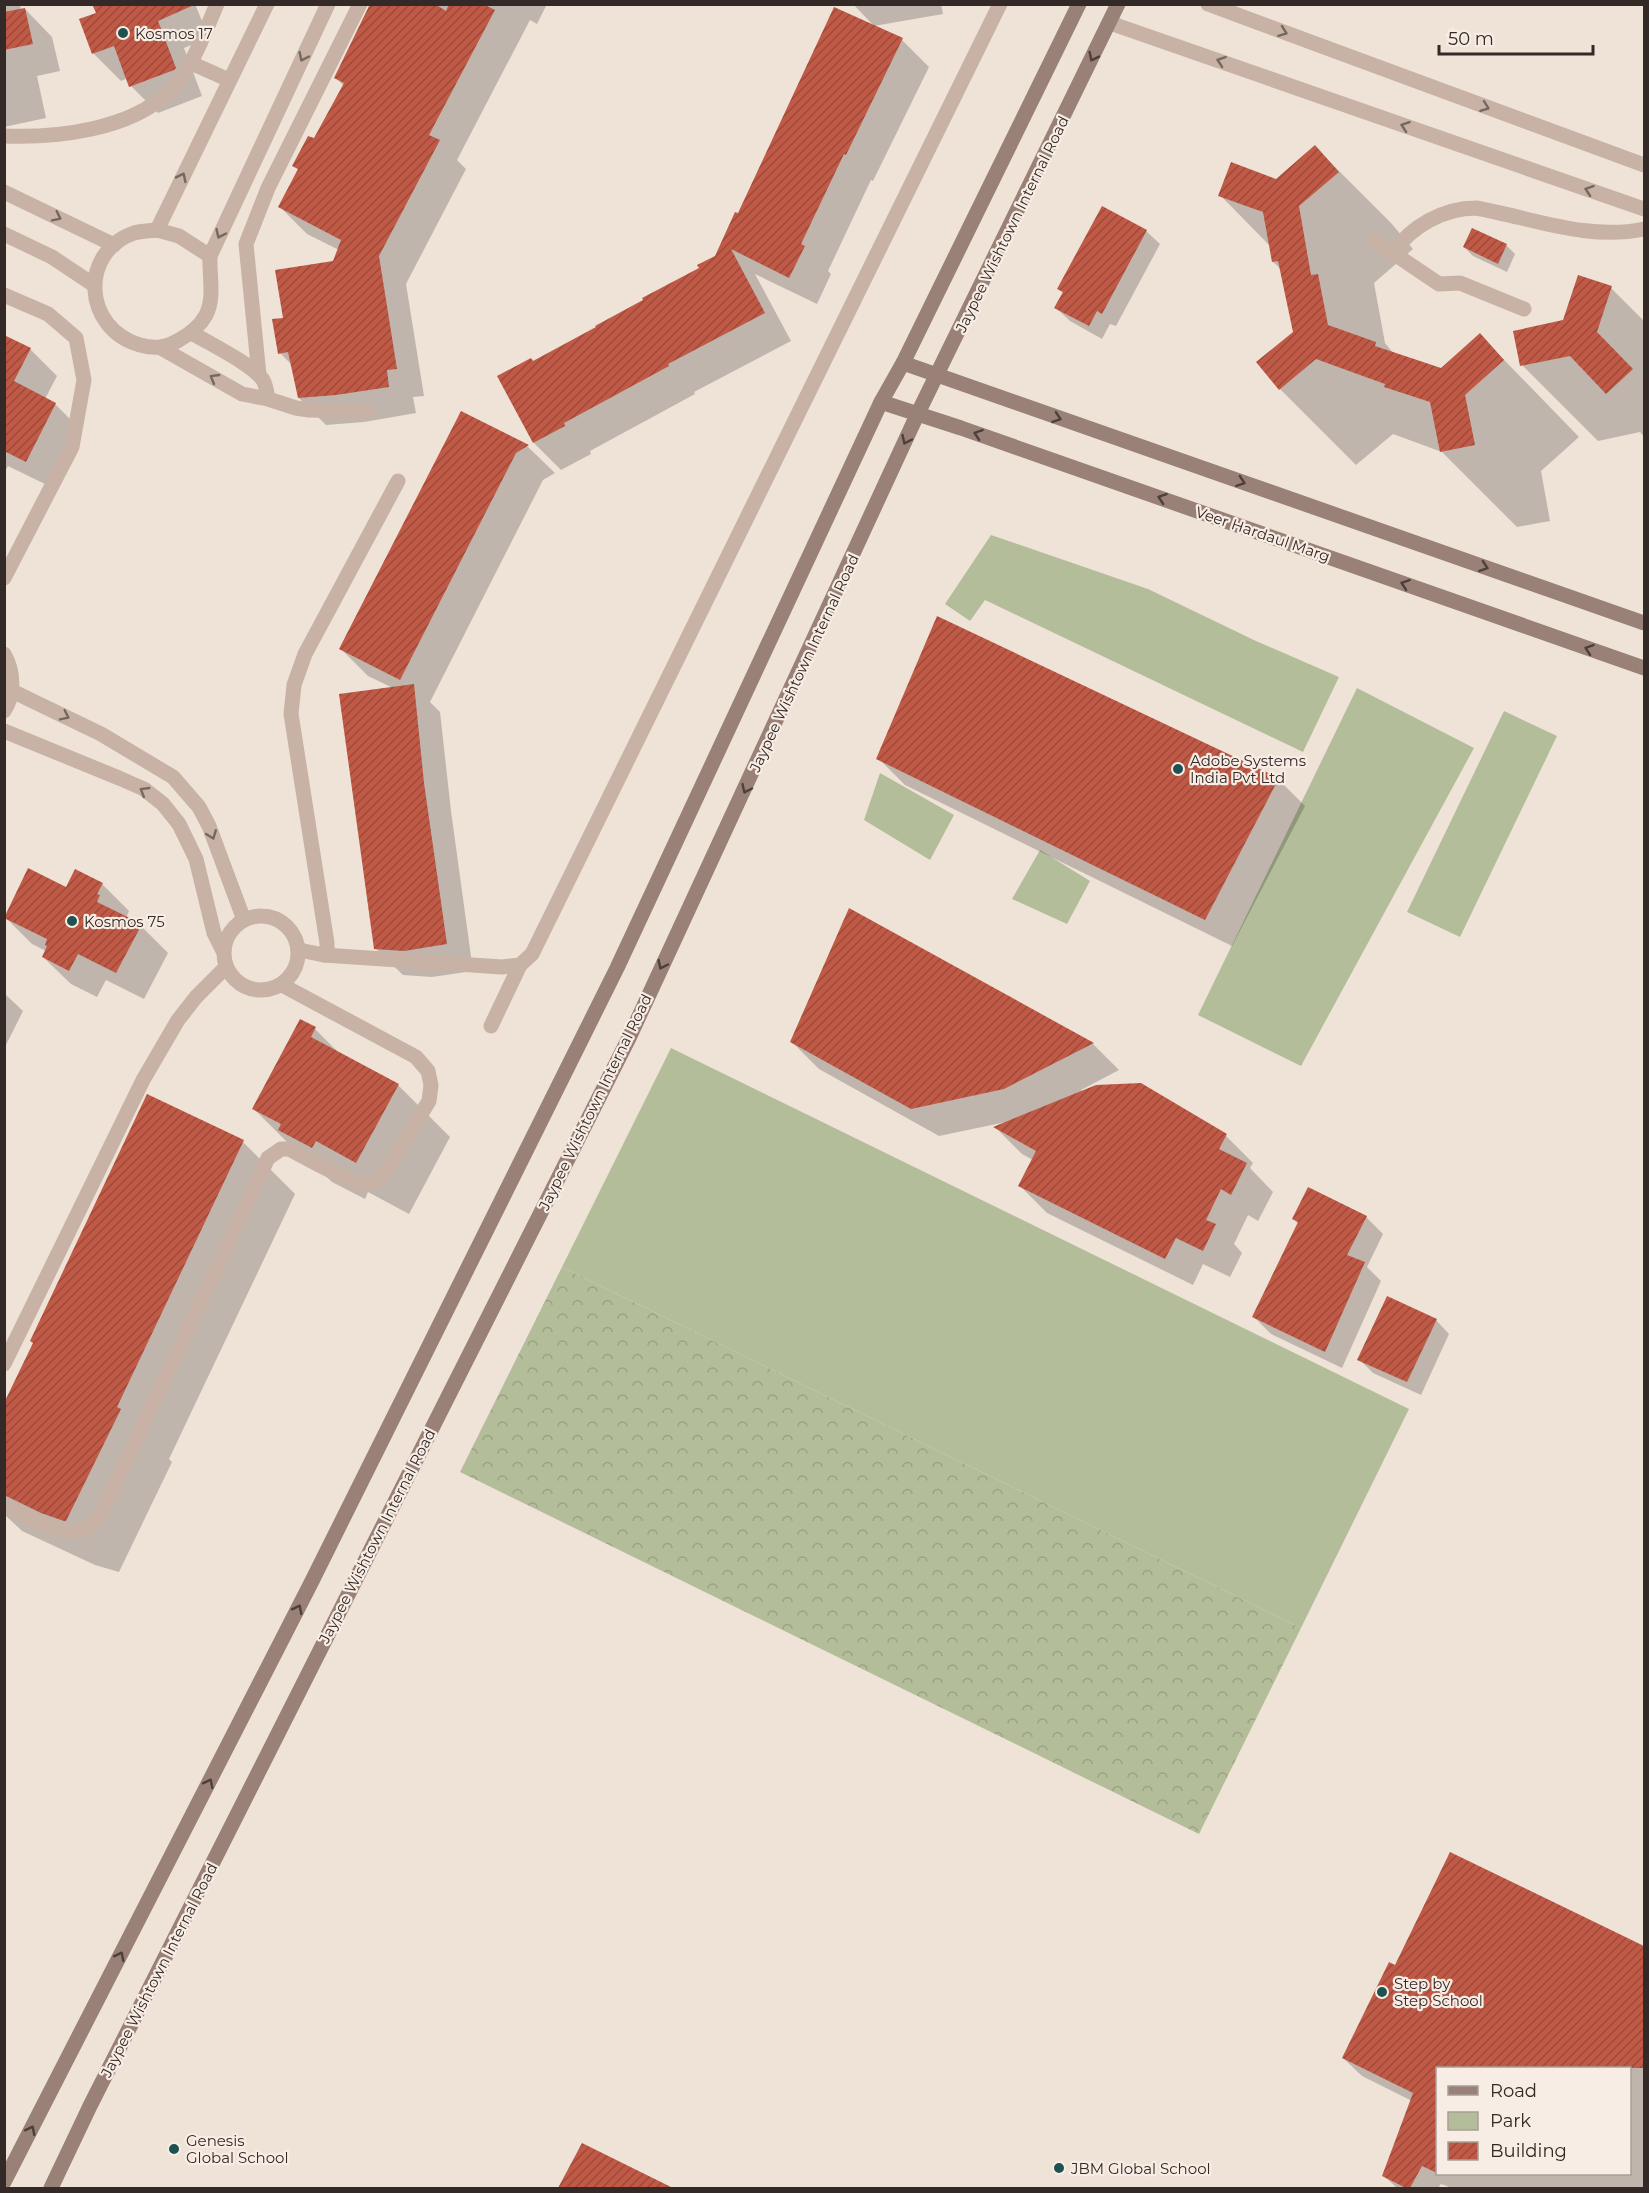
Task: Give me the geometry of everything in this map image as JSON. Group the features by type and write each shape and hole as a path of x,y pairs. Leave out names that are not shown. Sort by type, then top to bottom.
{"street":[{"path":"4,136 34,137 71,133 110,124 149,109 170,91 191,63 217,4"},
{"path":"157,230 267,4"},
{"path":"210,256 179,236 157,230 134,233 114,244 100,263 94,285 97,308 108,327 127,341 161,348 192,333 206,315 212,292 210,256 328,4"},
{"path":"259,375 246,243 268,188 360,4"},
{"path":"491,1026 520,965 532,954 1000,4"},
{"path":"4,2182 306,1594 617,968 881,402 903,363 1079,4"},
{"name":"Jaypee Wishtown Internal Road","path":"51,2188 106,2074 629,1038 918,413 1118,4"},
{"path":"1208,4 1644,165"},
{"path":"1110,23 1644,209"},
{"path":"191,63 229,80"},
{"path":"4,192 114,244"},
{"path":"1393,253 1403,238 1427,223 1447,211 1465,208 1476,208 1556,226 1609,234 1644,229"},
{"path":"4,234 52,257 94,285"},
{"path":"1373,240 1439,284 1460,283 1524,309"},
{"path":"4,295 48,314 76,338 84,380 72,447 4,578"},
{"path":"192,333 259,375 265,382 268,399"},
{"path":"161,348 242,394 309,411 368,411"},
{"path":"903,363 1644,623"},
{"name":"Veer Hardaul Marg","path":"881,402 1644,668"},
{"path":"324,954 327,950 327,942 291,714 294,685 305,654 398,481"},
{"path":"4,654 10,663 12,691 4,711"},
{"path":"12,691 101,734 173,777 199,807 209,826 244,920"},
{"path":"4,731 144,789 163,804 179,824 196,859 214,933 223,951 226,967 234,979 246,988 260,991 282,985 297,966 299,950 292,932 279,920 261,916 244,920 230,933 223,951"},
{"path":"299,950 324,954 502,967 520,965"},
{"path":"4,1364 143,1080 178,1020 196,997 226,967"},
{"path":"4,1505 59,1531 82,1531 94,1523 105,1506 268,1158 281,1149 289,1149 353,1181 366,1184 377,1181 385,1173 429,1101 431,1085 428,1071 416,1057 282,985"}],"green space":[{"path":"991,535 1148,589 1256,641 1339,677 1303,752 985,600 970,621 945,604"},
{"path":"1357,688 1474,748 1301,1066 1198,1015"},
{"path":"1504,711 1557,736 1460,937 1407,912"},
{"path":"880,773 954,815 930,860 864,820"},
{"path":"1040,850 1090,881 1067,924 1012,899"},
{"path":"671,1048 1409,1409 1301,1628 562,1267"},
{"path":"562,1267 1301,1628 1199,1834 460,1472"}],"building":[{"name":"Kosmos 17","path":"92,4 196,4 158,21 176,68 129,87 114,46 92,54 79,19 96,13"},
{"path":"370,4 435,4 446,11 449,4 483,4 495,10 429,135 440,140 379,256 397,369 387,370 389,387 298,398 288,352 278,354 272,319 283,318 275,270 333,261 341,240 278,207 298,169 292,166 308,136 314,138 344,83 334,78"},
{"path":"834,7 903,38 801,244 805,246 789,278 731,249 765,313 668,364 669,366 564,423 565,426 533,443 497,376 531,358 533,361 596,327 643,300 642,298 699,268 697,265 715,256 735,212 738,213"},
{"path":"25,8 33,44 4,50 4,12"},
{"path":"1315,145 1339,172 1299,206 1311,275 1318,274 1328,325 1376,342 1375,346 1441,368 1480,333 1504,360 1465,395 1475,445 1440,452 1430,402 1384,387 1385,384 1316,359 1279,390 1256,362 1293,332 1278,261 1272,262 1263,212 1218,196 1231,162 1276,179"},
{"path":"1102,206 1147,230 1102,314 1097,311 1089,326 1054,308 1063,292 1057,289"},
{"path":"1472,228 1507,244 1498,264 1463,247"},
{"path":"1578,275 1612,286 1597,332 1633,369 1606,394 1570,356 1520,366 1513,331 1563,320"},
{"path":"4,335 31,348 14,381 56,403 26,462 4,451"},
{"path":"461,411 529,445 516,453 400,680 339,649"},
{"path":"937,616 1279,778 1205,920 876,759"},
{"path":"414,684 424,783 447,944 404,951 374,949 339,694"},
{"name":"Kosmos 75","path":"28,868 66,887 75,869 103,883 97,894 100,895 97,902 142,924 116,973 78,954 69,971 42,957 47,946 45,945 47,939 4,918"},
{"path":"849,908 1094,1043 1004,1089 911,1109 790,1042"},
{"path":"300,1019 316,1027 311,1037 399,1084 356,1163 316,1141 312,1148 278,1130 281,1124 252,1109"},
{"path":"1141,1083 1227,1134 1219,1149 1247,1163 1231,1195 1221,1189 1206,1220 1216,1224 1203,1251 1176,1238 1165,1259 1018,1186 1036,1151 993,1127 1096,1085"},
{"path":"147,1094 244,1140 117,1407 121,1409 64,1521 41,1513 4,1495 4,1403 33,1343 30,1341"},
{"path":"1308,1187 1367,1216 1347,1255 1365,1262 1325,1352 1252,1317 1298,1222 1292,1219"},
{"path":"1387,1296 1437,1319 1407,1382 1357,1360"},
{"path":"1450,1852 1644,1946 1644,2068 1436,2067 1436,2173 1422,2166 1410,2188 1406,2188 1382,2176 1413,2093 1342,2058 1389,1962 1395,1965"},
{"path":"582,2143 673,2188 558,2188"}],"place":[{"name":"Kosmos 17","path":"123,33"},
{"name":"Adobe Systems India Pvt Ltd","path":"1178,769"},
{"name":"Kosmos 75","path":"72,921"},
{"name":"Step by Step School","path":"1382,1992"},
{"name":"Genesis Global School","path":"174,2149"},
{"name":"JBM Global School","path":"1059,2168"}]}
